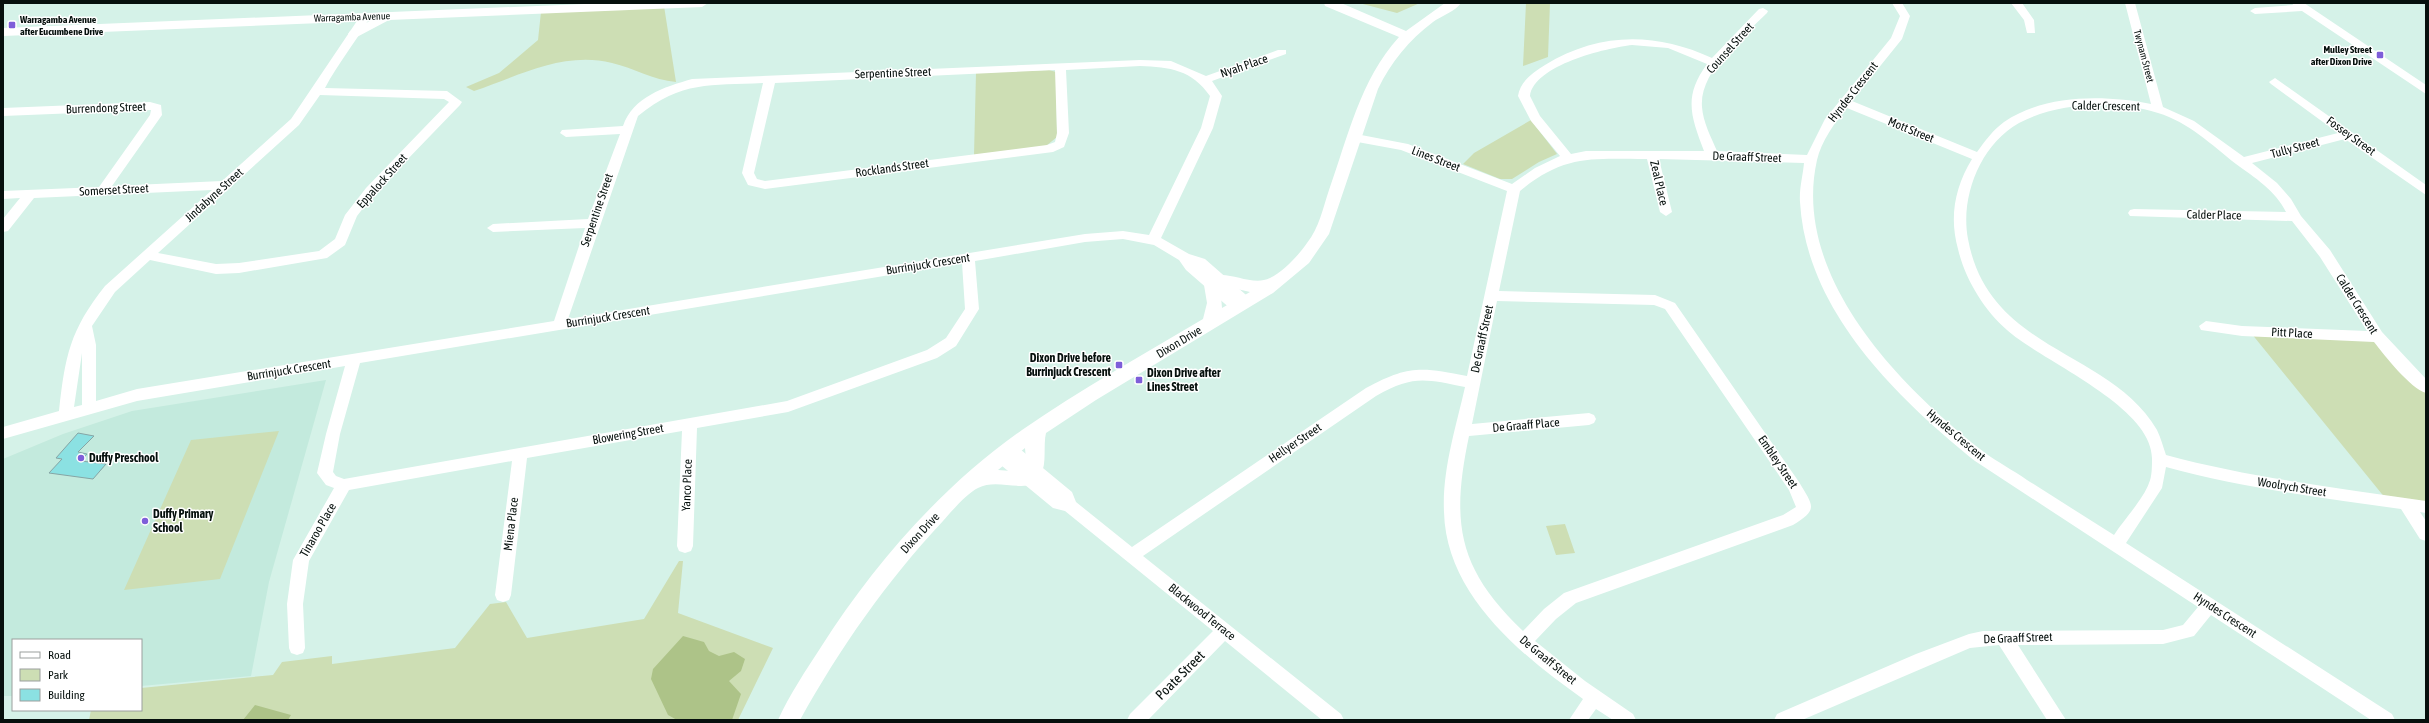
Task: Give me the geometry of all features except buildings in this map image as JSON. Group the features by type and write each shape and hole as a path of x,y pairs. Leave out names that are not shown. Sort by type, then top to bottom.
{"main road":[{"name":"Warragamba Avenue","path":"3,32 702,3"},
{"path":"1330,3 1409,35"},
{"name":"Dixon Drive","path":"789,720 829,651 861,604 894,560 924,526 970,482 1005,453 1038,429 1071,407 1242,304 1270,285 1304,258 1323,231 1376,77 1395,49 1409,35 1455,3"},
{"path":"332,18 350,34 377,21 394,16"},
{"path":"1386,25 1423,24"},
{"path":"1386,25 1395,49"},
{"path":"1210,323 1215,303 1216,282 1245,286 1270,285"},
{"path":"970,482 997,477 1032,474 1034,446 1038,429"}],"street":[{"name":"Hyndes Crescent","path":"1897,3 1905,16 1896,39 1829,122 1811,159 1806,202 1812,238 1828,285 1853,327 1895,380 1947,430 1980,456 2386,720"},
{"path":"2016,3 2029,20 2031,31"},
{"name":"Twynam Street","path":"2130,3 2158,109"},
{"path":"2255,11 2300,5 2426,90"},
{"name":"Counsel Street","path":"1712,155 1696,104 1702,79 1714,62 1763,11"},
{"name":"Jindabyne Street","path":"66,414 75,348 85,324 96,306 110,289 295,122 317,91 334,59 345,50 350,34 360,17"},
{"path":"1567,157 1527,106 1524,95 1526,87 1534,78 1557,62 1581,52 1608,45 1648,42 1682,49 1714,62"},
{"name":"Nyah Place","path":"1205,80 1282,52"},
{"name":"Serpentine Street","path":"559,325 593,223 633,114 654,97 674,88 692,83 770,78 1060,66 1171,64 1205,80"},
{"name":"Rocklands Street","path":"770,78 748,173 752,182 764,185 1049,149 1060,144 1064,133 1060,66"},
{"path":"1153,240 1207,128 1216,96 1205,80"},
{"name":"Fossey Street","path":"2275,82 2426,191"},
{"name":"Eppalock Street","path":"147,255 216,269 239,268 322,255 340,242 351,215 370,191 456,102 447,95 317,91"},
{"name":"Mott Street","path":"1845,103 1978,157"},
{"name":"Calder Crescent","path":"2117,544 2157,484 2160,473 2160,459 2147,427 2127,403 2113,392 2034,344 2010,325 1975,276 1966,257 1958,221 1962,187 1978,157 1999,133 2010,124 2041,110 2068,105 2096,103 2136,105 2158,109 2192,125 2241,162 2278,193 2287,203 2295,217 2316,240 2378,337 2426,388"},
{"name":"Burrendong Street","path":"3,112 150,106 157,108 156,116 102,191"},
{"path":"566,132 626,130"},
{"name":"Tully Street","path":"2241,162 2348,134"},
{"name":"Lines Street","path":"1356,138 1404,147 1514,189"},
{"name":"De Graaff Street","path":"1627,720 1594,698 1523,642 1488,602 1466,571 1458,552 1452,525 1450,500 1514,189 1536,171 1567,157 1603,154 1652,154 1811,159"},
{"name":"Zeal Place","path":"1652,154 1666,212"},
{"name":"Somerset Street","path":"3,196 225,185"},
{"path":"3,228 30,194"},
{"name":"Calder Place","path":"2134,213 2295,217"},
{"path":"493,228 593,223"},
{"name":"Burrinjuck Crescent","path":"3,433 137,395 968,257 1104,236 1123,235 1153,240 1169,247 1184,257 1190,267 1216,282 1242,304"},
{"name":"Blowering Street","path":"344,485 788,406 932,354 951,342 972,309 968,257"},
{"name":"Embley Street","path":"1491,296 1655,300 1670,306 1794,486 1802,500 1804,510 1788,520 1570,598 1550,614 1523,642"},
{"path":"85,324 89,345 89,408"},
{"name":"Pitt Place","path":"2206,326 2242,331 2378,337"},
{"path":"344,485 331,481 325,473 333,434 354,359"},
{"name":"Hellyer Street","path":"1132,555 1371,392 1396,378 1428,374 1473,383"},
{"name":"De Graaff Place","path":"1463,431 1588,419"},
{"name":"Yanco Place","path":"685,546 690,423"},
{"name":"Burrinjuck Crescent","path":"3,442 32,426"},
{"name":"Blackwood Terrace","path":"1005,453 1032,474 1058,504 1069,505 1336,720"},
{"name":"Miena Place","path":"502,595 520,454"},
{"name":"Woolrych Street","path":"2160,459 2210,473 2253,481 2406,506 2426,507"},
{"name":"Tinaroo Place","path":"297,648 295,604 301,560 344,485"},
{"path":"2406,506 2426,534"},
{"name":"De Graaff Street","path":"1783,720 1944,650 1983,638 2163,637 2188,631 2209,605"},
{"name":"Poate Street","path":"1136,720 1224,630"},
{"path":"2004,638 2057,720"},
{"path":"1578,720 1594,698"}],"shaded area":[{"name":"Duffy Primary School","path":"326,380 269,582 251,676 142,686 142,639 12,639 12,696 3,696 3,459 63,434 132,411"}],"green space":[{"path":"1359,3 1420,3 1397,13"},
{"path":"1526,3 1550,3 1548,57 1523,66"},
{"path":"664,6 676,82 659,79 612,63 594,60 576,60 525,72 474,91 466,87 499,73 538,40 541,12"},
{"path":"1049,70 1056,72 1057,137 1046,146 974,155 976,73"},
{"path":"1531,120 1557,154 1539,162 1512,179 1500,179 1463,164 1474,153"},
{"path":"2251,333 2376,339 2426,387 2426,508 2390,504"},
{"path":"279,431 220,579 124,590 191,440"},
{"path":"1565,524 1575,553 1556,555 1546,526"},
{"path":"679,561 683,561 678,613 773,648 738,720 89,720 91,711 142,711 142,688 273,675 282,662 332,656 332,664 455,648 490,604 506,602 527,638 644,619"},
{"path":"683,636 704,642 709,651 719,656 734,652 745,659 741,671 729,681 741,694 732,720 677,720 668,715 651,679 653,669"},
{"path":"255,705 291,715 288,720 243,720"}],"place":[{"name":"Warragamba Avenue after Eucumbene Drive","path":"12,25"},
{"name":"Mulley Street after Dixon Drive","path":"2380,55"},
{"name":"Dixon Drive before Burrinjuck Crescent","path":"1119,365"},
{"name":"Dixon Drive after Lines Street","path":"1139,380"},
{"name":"Duffy Preschool","path":"81,458"},
{"name":"Duffy Primary School","path":"145,521"}]}
